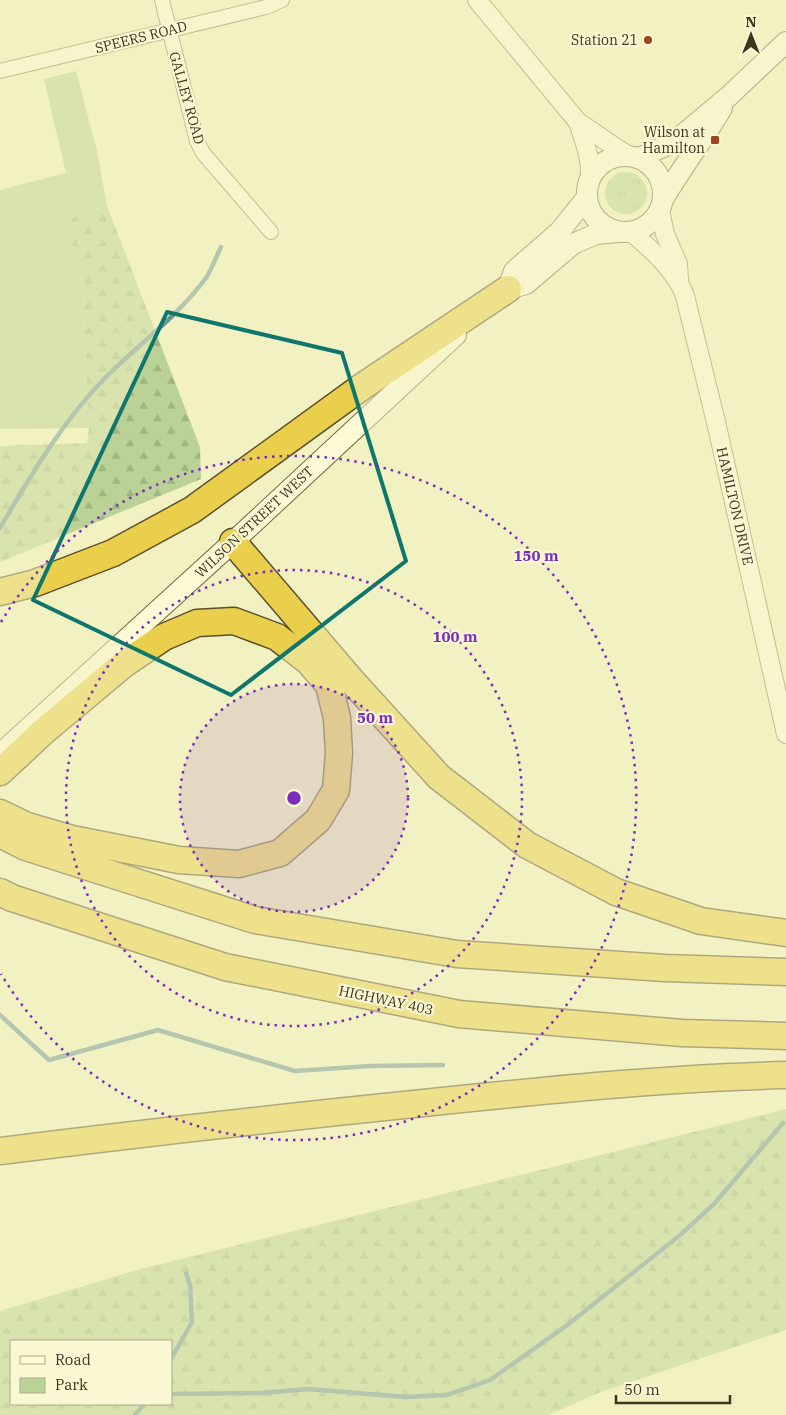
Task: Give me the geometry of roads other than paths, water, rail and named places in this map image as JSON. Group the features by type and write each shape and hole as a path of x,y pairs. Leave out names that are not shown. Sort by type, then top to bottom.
{"highway":[{"path":"0,592 35,583 113,553 192,510 363,386 508,288"},
{"path":"233,542 351,680 439,777 528,845 616,892 701,921 786,933"},
{"path":"0,813 27,826 72,839 179,860 239,864 280,853 318,820 336,790 339,753 337,718 329,685 308,661 277,637 234,622 197,623 164,637 124,664 44,731 2,761"},
{"path":"0,834 26,848 255,920 457,954 665,968 786,972"},
{"name":"HIGHWAY 403","path":"4,894 225,966 459,1014 682,1033 786,1036"},
{"path":"0,1151 196,1126 526,1092 740,1076 786,1075"}],"main road":[{"path":"635,157 674,142 729,96 786,42"},
{"path":"662,204 663,185 658,174 650,164 635,157 618,156 607,160 597,168 589,188 590,209 606,227 625,232 643,228 653,220 662,204 686,161 706,135 729,96"},
{"name":"WILSON STREET WEST","path":"2,761 233,542 508,288 514,271 560,230 589,188"},
{"name":"WILSON STREET WEST","path":"508,288 526,284 572,244 596,234 625,232"}],"street":[{"name":"GALLEY ROAD","path":"162,0 197,141 203,154 271,232"},
{"name":"SPEERS ROAD","path":"0,71 169,31 266,6 282,0"},
{"path":"477,0 578,122 588,148 590,161 589,188"},
{"path":"578,122 593,131 608,144 635,157"},
{"name":"HAMILTON DRIVE","path":"662,204 665,234 678,264 679,280 688,304 697,341 786,734"},
{"name":"HAMILTON DRIVE","path":"625,232 650,248 679,280"}],"waterway":[{"path":"0,528 61,431 89,395 195,292 206,278 221,247"},
{"path":"0,1015 49,1060 158,1030 295,1071 370,1066 443,1065"},
{"path":"172,1394 262,1393 308,1389 406,1397 447,1395 490,1380 566,1326 679,1236 714,1204 783,1123"},
{"path":"172,1357 192,1322 190,1285 186,1273"},
{"path":"135,1415 143,1405"}],"place":[{"name":"Station 21","path":"648,40"},
{"name":"Wilson at Hamilton","path":"715,140"}]}
